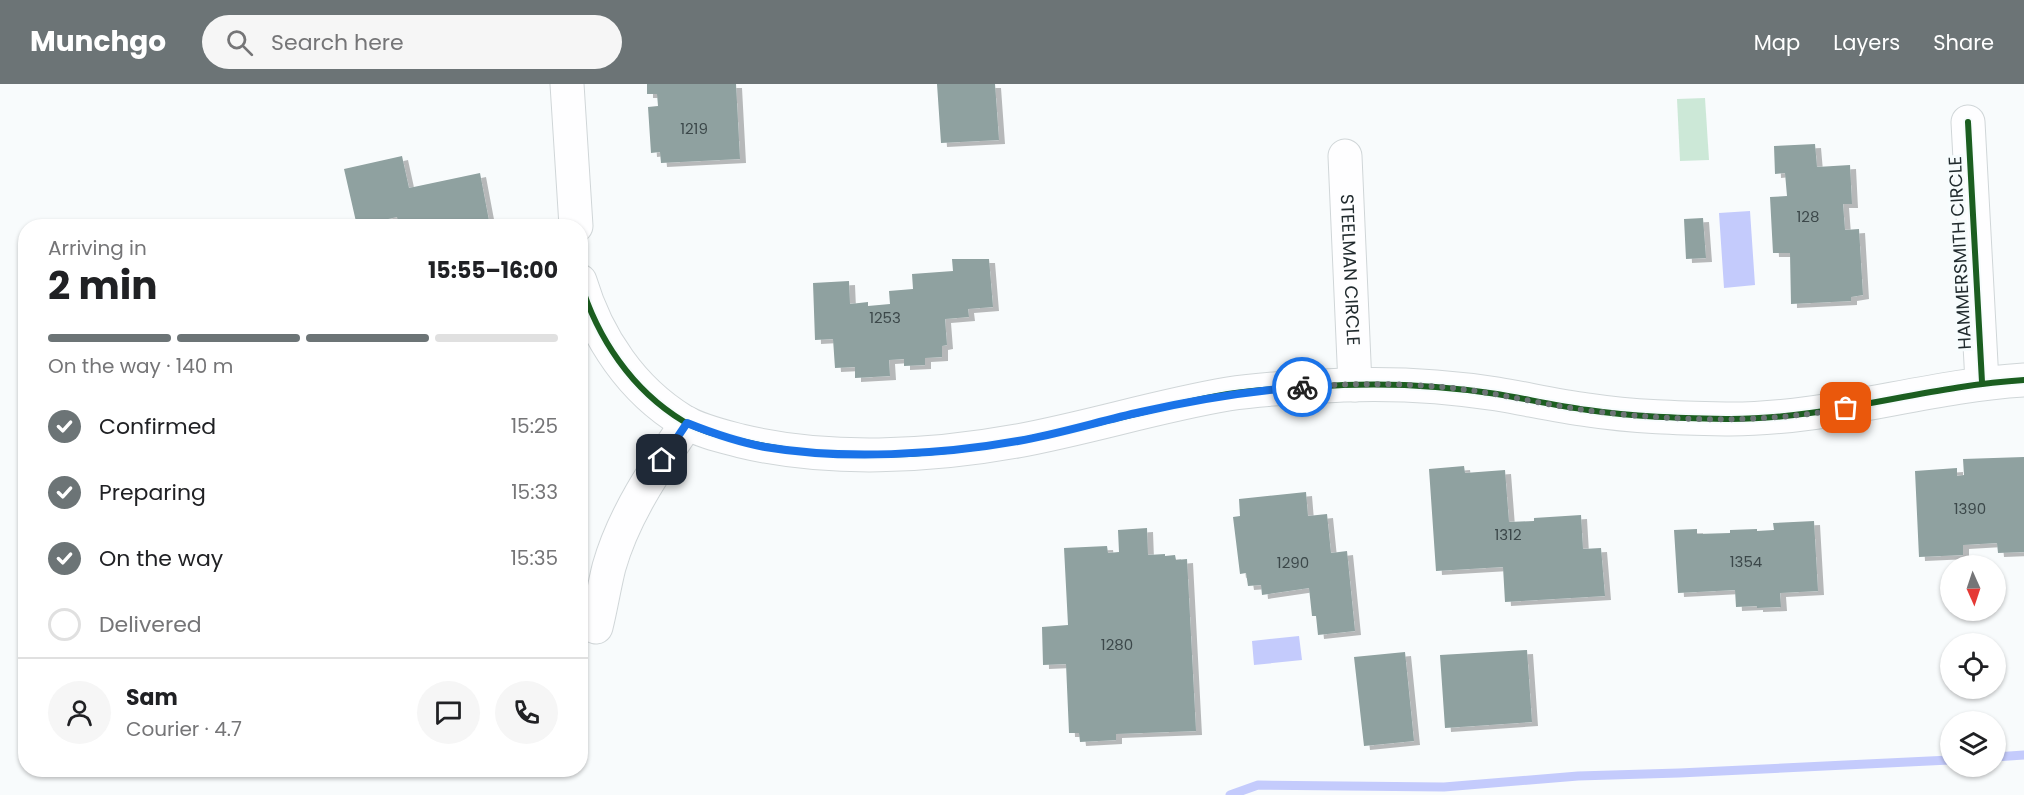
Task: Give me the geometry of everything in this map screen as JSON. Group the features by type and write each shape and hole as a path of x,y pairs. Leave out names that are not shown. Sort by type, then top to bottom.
{"street":[{"path":"567,84 576,219"},
{"name":"HAMMERSMITH CIRCLE","path":"1968,122 1982,382"},
{"name":"STEELMAN CIRCLE","path":"1345,156 1355,385"},
{"path":"588,301 604,339 620,363 662,406 687,423 724,437 775,448 850,453 935,452 1018,441 1228,394 1266,390 1390,384 1453,388 1590,411 1734,419 1824,412 1982,382 2024,380"},
{"path":"596,627 610,566 623,530 656,469 687,423"}],"green space":[{"path":"1705,98 1709,160 1680,161 1677,99"}],"water":[{"path":"1750,211 1755,285 1724,288 1719,213"},
{"path":"1299,636 1302,660 1254,665 1252,641"}],"building":[{"path":"647,84 736,84 740,159 661,163 660,152 651,153 648,107 658,106 657,94 647,94"},
{"path":"937,84 995,84 999,140 941,143"},
{"path":"1815,144 1817,167 1850,165 1852,204 1843,204 1845,230 1859,229 1863,295 1851,297 1851,301 1791,304 1790,253 1773,253 1770,197 1787,196 1785,173 1775,174 1774,146"},
{"path":"402,156 409,188 480,173 489,219 397,219 397,217 355,219 344,169"},
{"path":"1703,218 1706,258 1686,259 1684,219"},
{"path":"952,259 989,259 993,307 968,309 969,317 945,319 947,345 942,346 942,357 925,358 925,365 904,366 904,359 889,360 890,376 855,378 855,367 835,368 833,339 815,340 813,283 849,281 850,304 868,302 868,306 890,304 889,291 913,289 912,274 953,271"},
{"path":"2024,457 2024,552 1998,553 1997,543 1963,545 1963,555 1919,557 1915,471 1957,468 1957,476 1964,475 1963,459"},
{"path":"1464,466 1465,473 1505,470 1509,522 1581,515 1583,549 1601,548 1605,596 1505,602 1503,567 1436,571 1429,469"},
{"path":"1306,492 1308,516 1327,514 1331,553 1347,551 1355,631 1318,635 1316,616 1312,616 1309,588 1262,595 1261,585 1248,586 1246,573 1240,574 1233,517 1240,516 1239,499"},
{"path":"1814,521 1818,591 1780,593 1781,607 1757,608 1757,606 1736,607 1735,590 1678,593 1674,530 1697,529 1697,534 1730,533 1730,530 1774,530 1773,523"},
{"path":"1147,528 1148,555 1175,555 1176,560 1187,559 1196,731 1116,734 1116,740 1080,742 1079,733 1069,733 1066,664 1043,665 1042,627 1068,625 1064,548 1107,546 1108,553 1119,552 1118,530"},
{"path":"1527,650 1532,722 1445,728 1440,655"},
{"path":"1405,652 1414,741 1364,746 1354,657"}],"waterway":[{"path":"2006,756 2024,755"},
{"path":"1230,795 1258,785 1444,787 1578,776 1940,760"}],"cycle path":[{"path":"1968,122 1982,382"},
{"path":"588,304 607,342 632,378 648,394 683,421 711,433 774,448 844,454 914,454 984,446 1044,436 1201,399 1285,388 1362,384 1440,387 1605,412 1657,417 1726,419 1802,414 1987,383 2024,380"}],"way so far":[{"path":"1302,387 1390,384 1453,388 1590,411 1687,418 1778,417 1846,408"}],"route":[{"path":"662,460 687,423 724,437 765,447 850,453 935,452 1018,441 1228,394 1302,387"}]}
